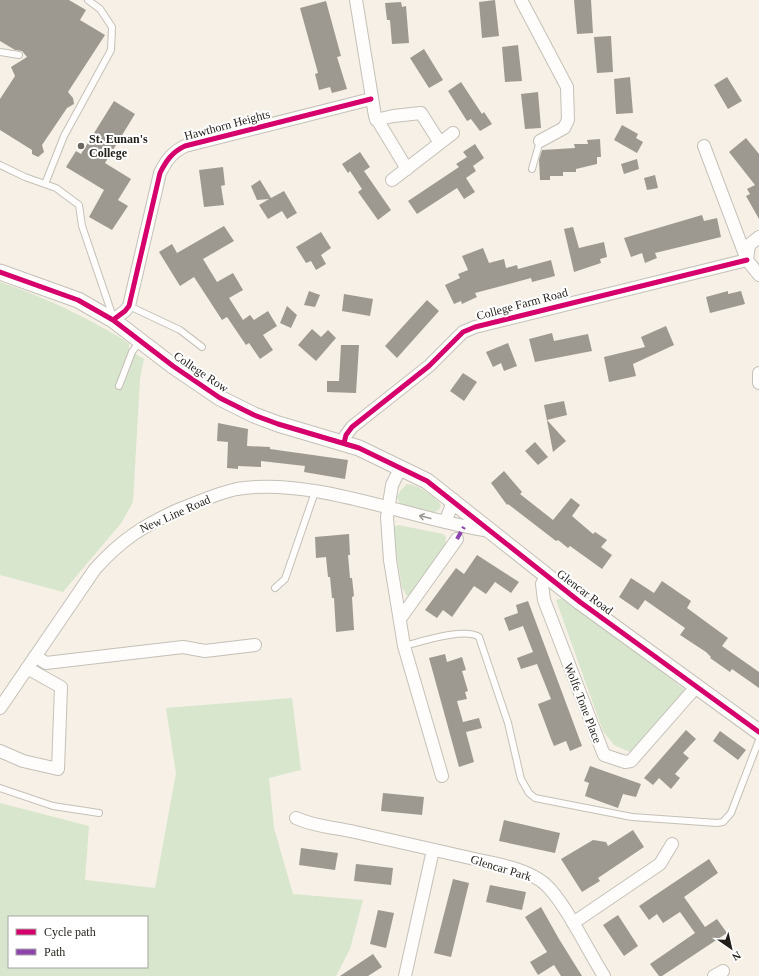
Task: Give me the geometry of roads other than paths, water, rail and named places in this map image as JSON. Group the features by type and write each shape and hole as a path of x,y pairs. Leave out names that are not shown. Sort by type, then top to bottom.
{"street":[{"path":"356,0 371,99 376,120 407,169"},
{"path":"521,0 567,87 568,120 564,128 540,141"},
{"name":"Hawthorn Heights","path":"129,306 160,173 166,162 176,151 185,146 221,136 371,99"},
{"path":"376,120 392,116 421,114 440,143"},
{"path":"392,180 454,133"},
{"path":"704,146 747,260 759,275"},
{"path":"747,260 749,245 759,237"},
{"name":"College Farm Road","path":"344,443 346,435 352,427 428,366 464,332 475,327 747,260"},
{"name":"College Row","path":"0,272 78,300 113,320 220,398 247,412 278,424 344,443 401,467"},
{"path":"113,320 129,306"},
{"path":"759,373 759,383"},
{"path":"401,467 392,486 388,508 387,531 389,553 404,646 442,776"},
{"name":"Glencar Road","path":"401,467 427,481 454,500 546,576 759,732"},
{"name":"New Line Road","path":"0,708 95,570 118,544 147,525 197,502 236,490 270,487 315,492 388,508 464,528 490,531"},
{"path":"445,522 454,500"},
{"path":"400,619 457,538"},
{"name":"Wolfe Tone Place","path":"546,576 542,584 544,600 604,755 625,762 631,761 696,687"},
{"path":"35,656 46,663 183,647 205,651 255,645"},
{"path":"0,751 23,761 58,769 61,687 27,668"},
{"name":"Glencar Park","path":"296,818 308,824 349,830 486,862 533,876 551,891 604,976"},
{"path":"572,923 660,864 672,844"},
{"path":"405,976 433,850"}],"lane":[{"path":"45,184 64,136 111,50 112,27 100,8 88,0"},
{"path":"0,52 19,55"},
{"path":"532,169 540,141"},
{"path":"0,165 25,177 56,188 79,205 82,226 113,320"},
{"path":"129,306 180,330 202,348"},
{"path":"119,386 132,352 140,340"},
{"path":"275,588 285,579 315,492"},
{"path":"404,646 451,635 472,634 479,637 508,723 521,779 529,793 535,798 632,817 717,823 723,822 731,813 759,740"},
{"path":"0,788 53,806 99,813"}],"place":[{"name":"St. Eunan's College","path":"81,146"}]}
